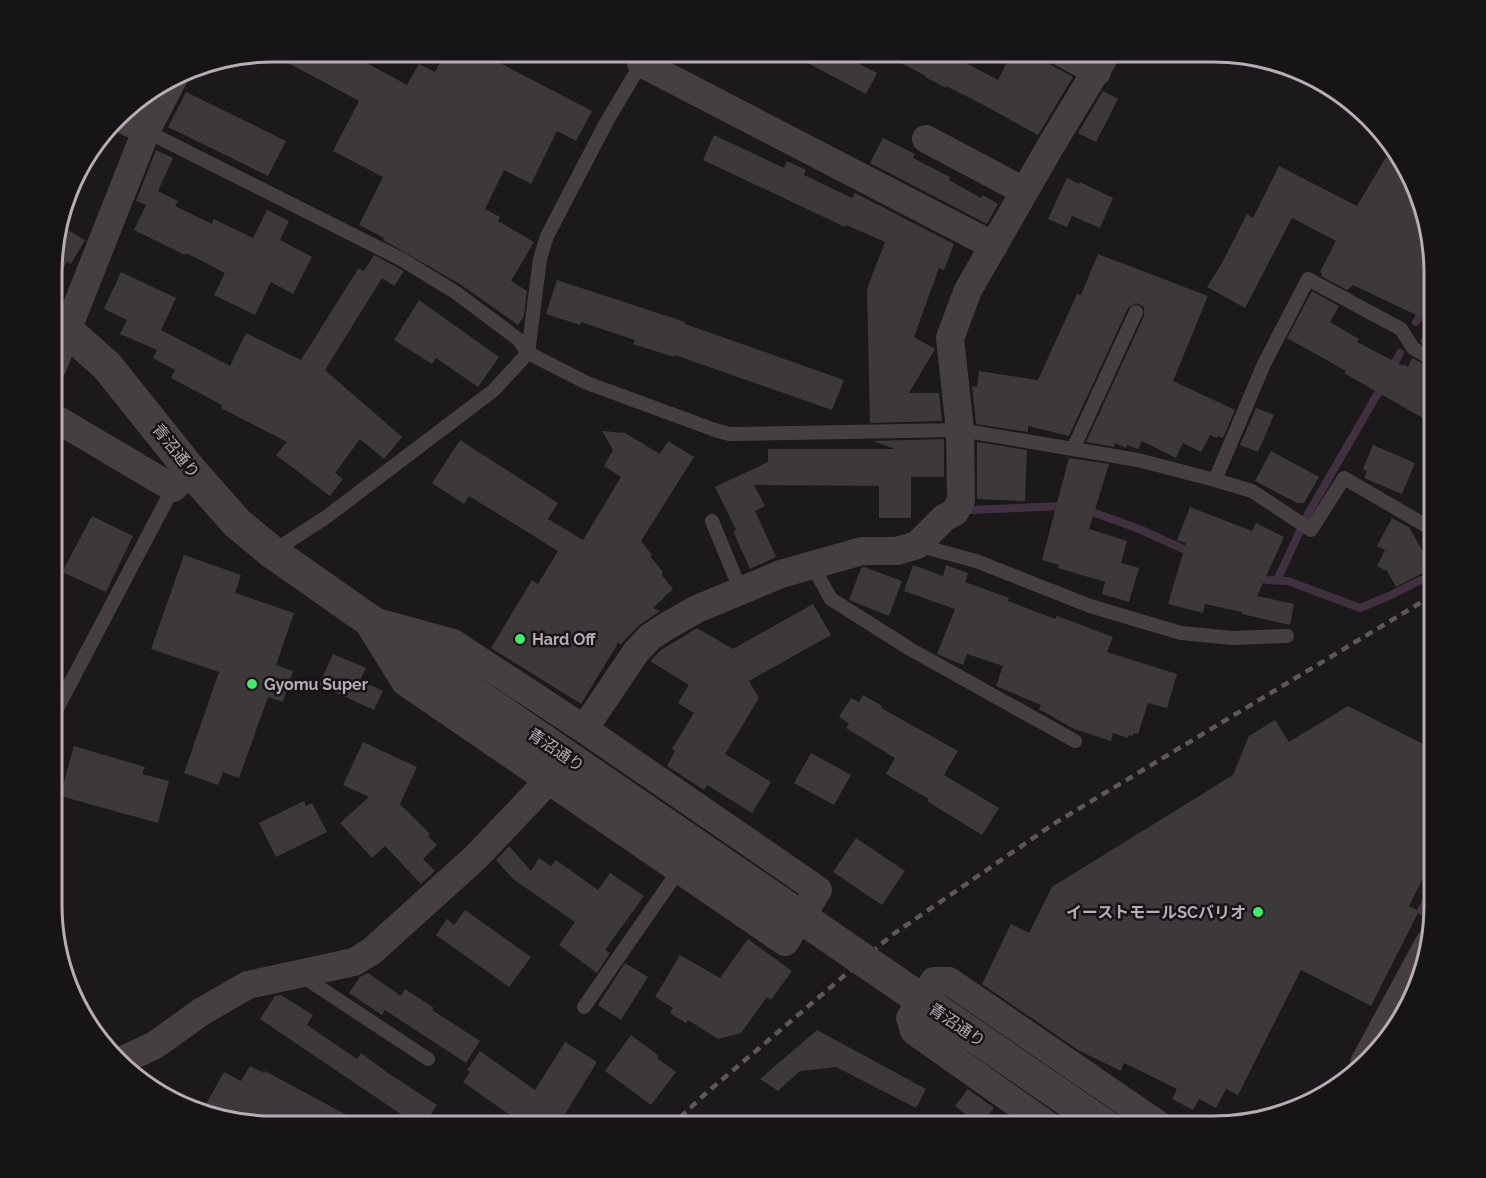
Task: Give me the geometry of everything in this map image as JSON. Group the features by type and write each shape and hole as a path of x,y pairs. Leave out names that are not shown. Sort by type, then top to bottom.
{"street":[{"path":"654,62 994,246"},
{"path":"584,729 636,652 650,637 697,609 781,574 862,551 897,551 917,545 959,506 961,500 960,430 950,338 968,290 1024,191 1103,62"},
{"path":"62,320 146,131 167,90"},
{"path":"126,121 146,131"},
{"path":"926,139 1024,191"},
{"name":"青沼通り","path":"62,326 107,366 182,479 272,552 366,619 1092,1117"},
{"path":"62,422 182,479"},
{"path":"366,619 453,643 584,729 818,890 784,942 405,682 366,619"},
{"path":"126,1058 155,1045 230,994 248,985 354,962 372,951 477,856 549,780"},
{"path":"1036,1117 914,1031 910,1018 934,981 949,981 1147,1117"},
{"path":"1387,1025 1398,1007"}],"lane":[{"path":"272,552 326,518 485,397 528,353 540,259 547,236 606,123 642,62"},
{"path":"146,131 401,259 464,299 518,339 528,353 586,383 729,434 960,430 1138,460 1215,480 1252,491 1311,530 1344,478 1424,525"},
{"path":"1215,480 1263,364 1308,279 1401,329 1413,348 1424,354"},
{"path":"1073,449 1136,312"},
{"path":"62,700 182,479"},
{"path":"712,521 741,591"},
{"path":"917,545 976,561 1090,606 1181,633 1233,638 1287,636"},
{"path":"812,566 831,599 910,649 1075,741"},
{"path":"584,1007 679,870"},
{"path":"299,974 428,1059"}],"building":[{"path":"287,62 365,62 407,85 419,64 435,72 440,62 498,62 592,111 576,141 557,131 531,184 504,170 485,209 500,217 498,221 534,242 511,281 527,291 524,316 518,325 460,284 359,225 383,177 333,151 359,101"},
{"path":"806,62 856,62 877,73 866,94"},
{"path":"899,62 964,62 998,80 1007,62 1048,62 1073,77 1038,135"},
{"path":"1103,91 1118,99 1096,142 1078,133"},
{"path":"186,92 286,141 268,176 168,127"},
{"path":"714,135 784,168 787,161 806,170 804,175 852,198 855,193 954,244 944,270 939,268 914,337 935,349 909,393 939,393 942,421 870,423 867,289 885,242 846,225 845,227 703,160"},
{"path":"883,138 915,154 913,158 950,177 949,180 981,198 983,195 998,204 987,224 870,163"},
{"path":"156,150 173,158 158,191 178,201 175,206 212,224 214,219 253,238 267,210 289,221 280,240 312,257 293,294 271,282 255,315 214,295 225,273 134,230 146,205 136,201"},
{"path":"1386,157 1392,161 1403,179 1413,205 1423,245 1424,319 1353,285 1347,290 1321,276 1320,272 1336,241 1292,218 1245,308 1207,287 1247,214 1253,218 1279,166 1357,206"},
{"path":"1067,178 1113,198 1100,228 1072,216 1067,227 1048,219"},
{"path":"66,229 85,240 71,264 67,262 63,268 63,245"},
{"path":"1098,254 1208,296 1173,381 1235,410 1223,438 1210,435 1201,452 1183,443 1176,458 1142,441 1138,449 1127,445 1126,448 1115,443 1114,447 1086,442 1144,316 1144,307 1136,303 1128,308 1069,436 1028,426 1028,432 976,424 972,386 977,387 979,371 1038,380 1077,294 1081,295"},
{"path":"374,255 404,271 394,286 382,278 325,370 402,437 384,459 360,439 335,473 343,479 330,496 276,455 287,442 221,408 222,405 171,378 175,370 153,358 157,350 120,334 127,320 104,309 121,272 176,298 161,330 230,366 246,333 301,360 358,269 364,271"},
{"path":"557,280 685,322 685,324 844,380 832,410 675,355 674,357 633,344 635,340 581,322 580,325 546,314"},
{"path":"1312,291 1339,306 1330,322 1359,339 1357,342 1403,366 1403,364 1408,367 1412,358 1424,364 1424,419 1344,373 1346,371 1287,338"},
{"path":"419,300 499,357 478,387 436,358 432,364 394,340"},
{"path":"1256,408 1274,415 1258,452 1240,445"},
{"path":"602,431 625,433 660,454 668,441 694,457 641,541 673,589 653,608 660,611 638,626 621,644 618,643 581,704 491,648 532,580 538,584 558,551 469,496 464,504 432,483 460,440 558,503 548,519 583,540 621,477 604,466 613,450"},
{"path":"944,439 944,477 911,477 911,518 879,518 879,486 754,485 765,506 755,511 776,557 750,569 733,531 736,530 715,487 768,462 768,449 895,449 873,441"},
{"path":"977,442 1027,450 1025,501 977,499"},
{"path":"1373,445 1415,463 1402,494 1364,478 1367,471 1363,469"},
{"path":"1271,451 1319,477 1304,503 1297,503 1255,481"},
{"path":"1069,458 1109,464 1089,529 1127,541 1121,563 1139,568 1129,602 1102,594 1105,582 1058,568 1059,565 1042,560"},
{"path":"1190,507 1252,531 1256,523 1284,537 1257,596 1294,604 1290,625 1205,604 1203,613 1168,604 1186,543 1177,540"},
{"path":"92,516 133,536 106,592 62,572"},
{"path":"1392,518 1409,527 1424,554 1424,572 1396,587 1387,571 1377,566 1385,550 1377,546"},
{"path":"184,555 241,575 235,593 294,613 276,665 293,671 283,702 268,697 239,778 223,772 218,785 184,773 219,672 151,649"},
{"path":"913,565 943,576 946,565 968,573 965,582 1009,598 1008,601 1113,637 1107,652 1177,674 1167,708 1148,703 1138,734 1129,735 1128,738 1113,733 1111,741 1074,729 1039,709 1041,705 996,686 1003,666 967,654 963,665 937,654 955,609 904,591"},
{"path":"864,567 902,581 889,616 849,600 861,568"},
{"path":"813,604 831,635 749,681 759,698 725,754 771,782 752,813 707,785 704,790 667,766 675,751 672,749 694,713 678,703 689,685 650,661 661,650 697,628 733,649"},
{"path":"333,654 366,668 360,680 383,691 374,710 319,685"},
{"path":"863,695 882,706 881,708 958,751 944,775 999,808 982,835 927,801 929,799 886,774 895,758 846,728 849,723 839,717 851,698 859,702"},
{"path":"1348,706 1424,744 1424,877 1409,906 1419,911 1371,1006 1301,970 1238,1095 1226,1089 1216,1108 1199,1099 1193,1110 1172,1099 1177,1089 1124,1063 1121,1071 1078,1050 982,984 1011,924 1029,933 1052,887 1233,775 1249,736 1275,720 1289,742"},
{"path":"363,742 417,767 400,804 430,834 428,836 437,845 423,859 435,871 421,884 385,846 372,858 340,823 369,797 343,785"},
{"path":"74,746 145,767 142,774 169,781 158,823 62,797"},
{"path":"811,753 851,775 834,805 794,783"},
{"path":"304,801 306,806 312,803 327,832 276,857 259,823"},
{"path":"856,838 905,871 882,905 833,872"},
{"path":"509,846 531,871 539,858 551,866 556,860 598,890 610,873 644,896 605,950 610,953 597,973 559,945 575,922 513,879 496,860"},
{"path":"465,910 531,957 509,987 436,935 447,919 454,925"},
{"path":"748,939 792,971 771,1000 767,997 741,1033 718,1039 688,1020 686,1023 670,1013 673,1008 655,997 680,955 720,978"},
{"path":"625,963 648,977 621,1020 598,1005"},
{"path":"368,973 401,996 405,989 434,1008 432,1010 480,1041 466,1063 385,1010 382,1015 349,993 360,977"},
{"path":"281,995 313,1015 307,1025 357,1059 361,1053 437,1105 430,1116 404,1116 260,1019 275,996"},
{"path":"817,1030 926,1089 916,1108 836,1067 800,1071 778,1091 760,1079"},
{"path":"631,1035 676,1072 651,1105 605,1071"},
{"path":"565,1042 597,1062 564,1116 512,1116 463,1082 470,1072 467,1070 480,1051 535,1090"},
{"path":"250,1066 264,1073 265,1071 349,1116 245,1115 205,1105 224,1072 241,1081"},
{"path":"968,1089 994,1108 987,1117 968,1117 955,1106"}],"waterway":[{"path":"1416,322 1424,309"},
{"path":"1391,370 1400,353"},
{"path":"1277,580 1308,514 1382,386"},
{"path":"971,510 1064,506"},
{"path":"1084,509 1139,529 1192,553"},
{"path":"1257,577 1288,581 1360,608 1421,580"},
{"path":"1421,911 1424,905"}],"railway":[{"path":"681,1116 892,935 1055,823 1424,601"}],"place":[{"name":"Hard Off","path":"520,639"},
{"name":"Gyomu Super","path":"252,684"},
{"name":"イーストモールSCバリオ","path":"1258,912"}]}
